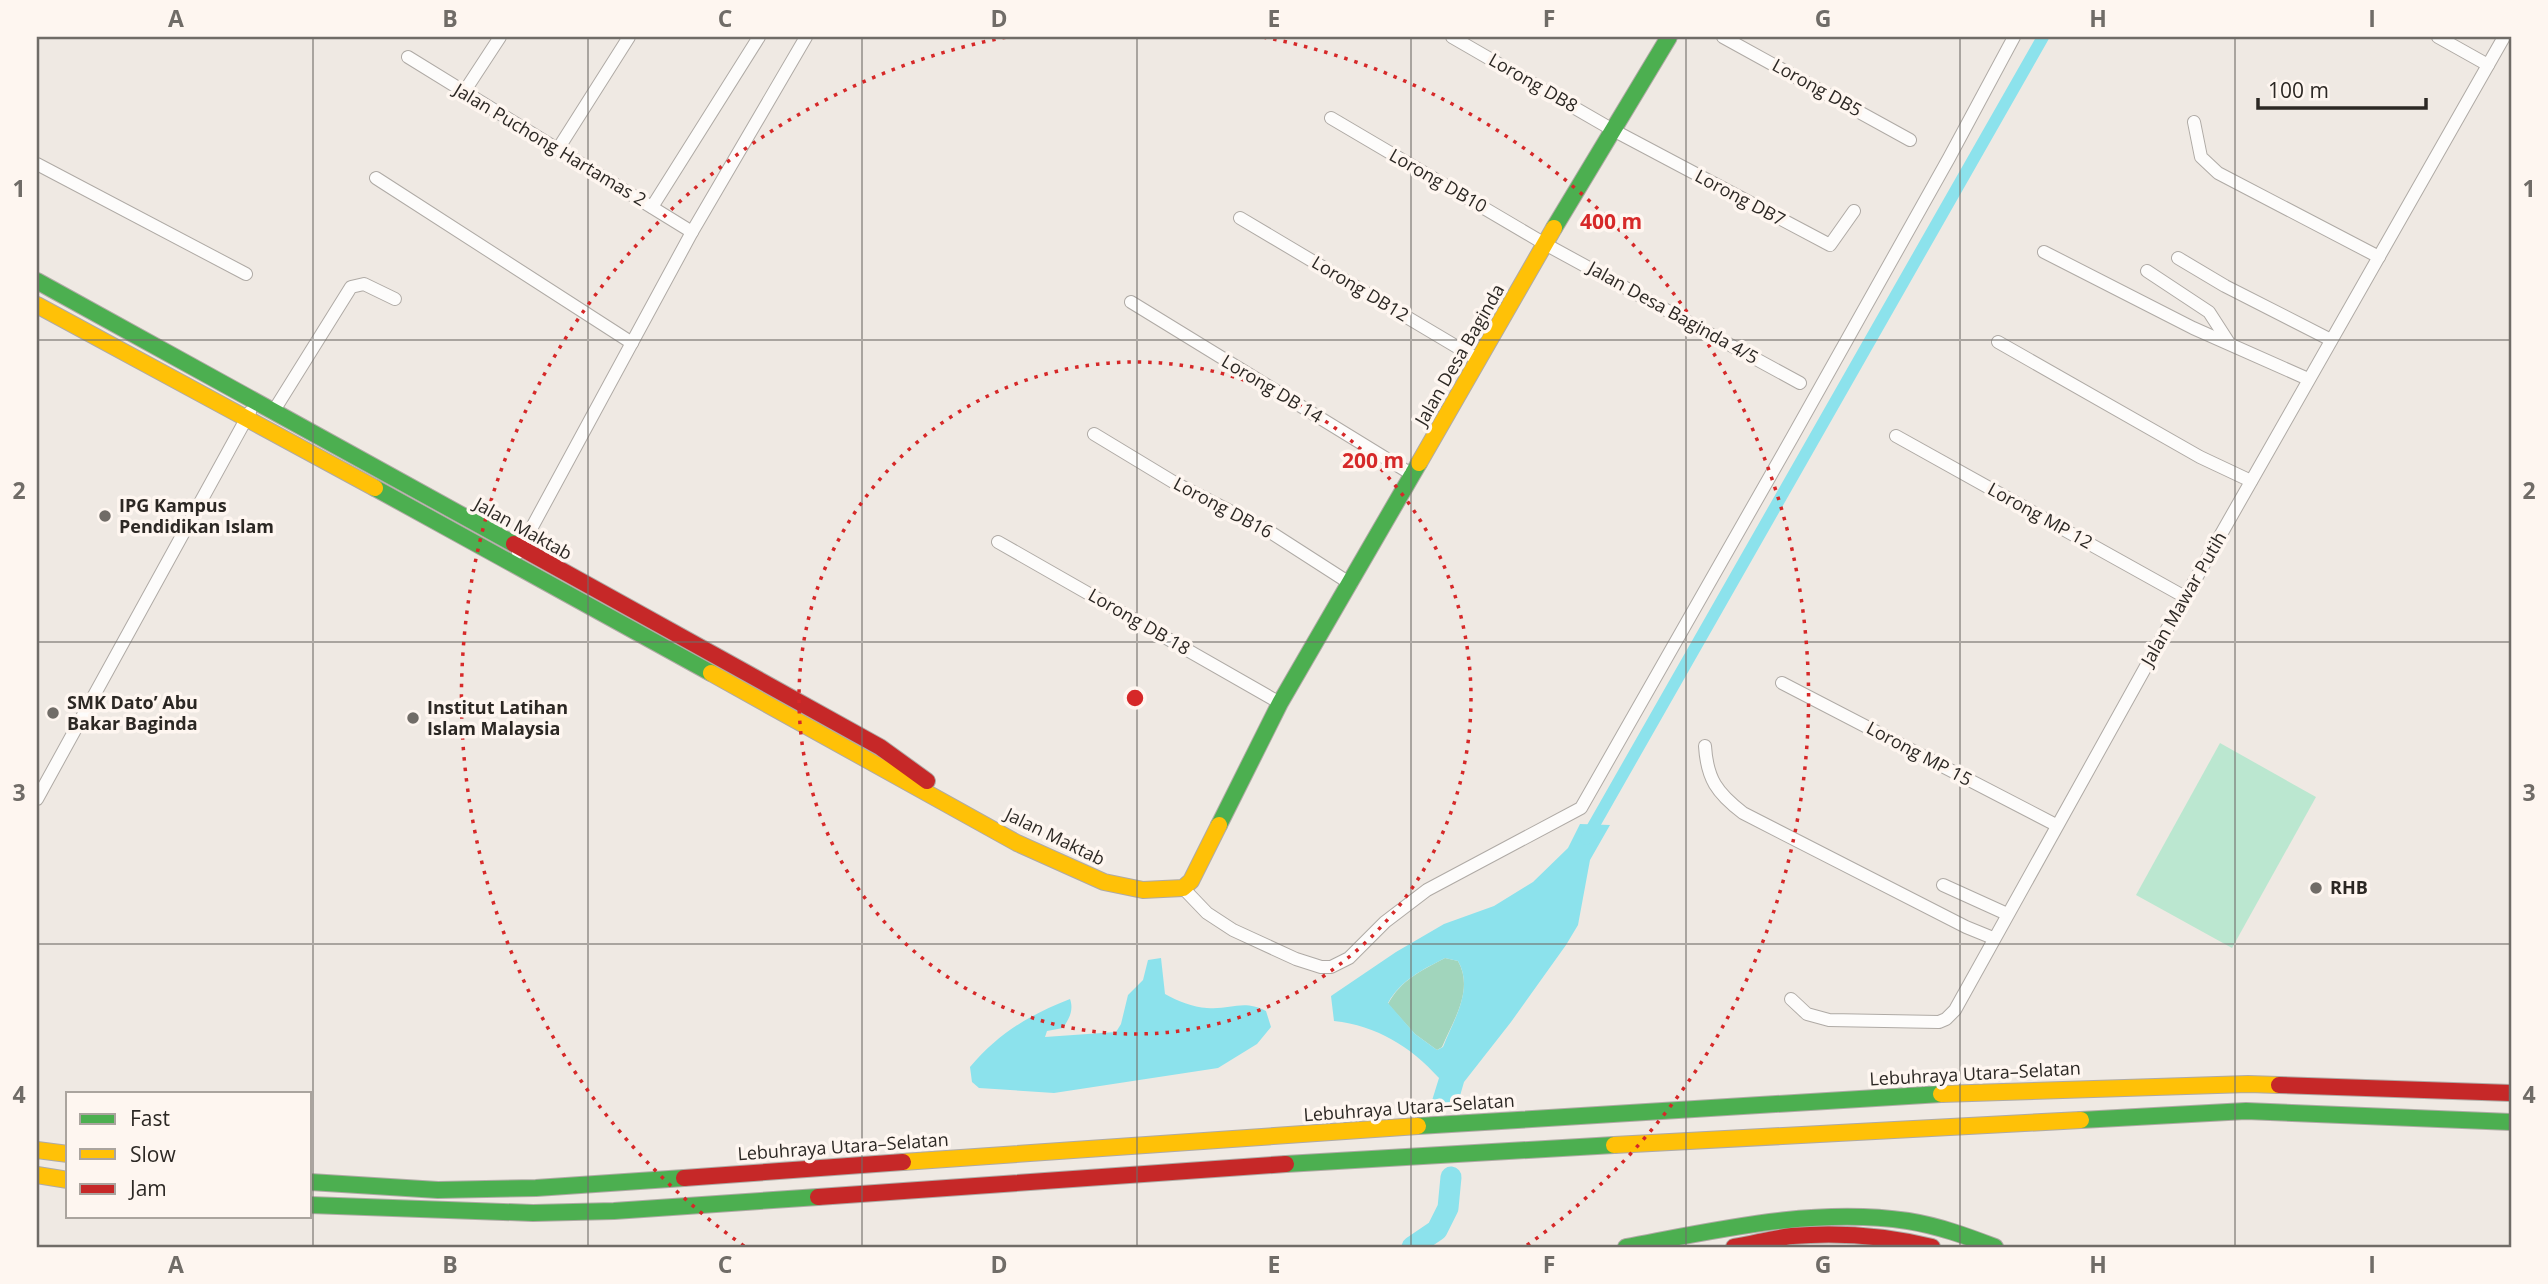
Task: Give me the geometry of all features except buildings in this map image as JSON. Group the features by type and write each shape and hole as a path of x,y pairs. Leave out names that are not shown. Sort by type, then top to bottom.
{"main road":[{"name":"Jalan Desa Baginda","path":"1187,884 1280,703 1545,244 1669,37"},
{"name":"Jalan Maktab","path":"37,281 273,412 516,556 1017,842 1104,883 1143,890 1187,884"},
{"name":"Jalan Maktab","path":"37,304 118,351 516,556"},
{"name":"Lebuhraya Utara–Selatan","path":"312,1182 438,1190 536,1188 1429,1125 1995,1090 2248,1084 2511,1093"},
{"path":"312,1205 533,1213 614,1211 1465,1152 2246,1111 2511,1122"},
{"path":"37,1150 66,1154"},
{"path":"37,1175 66,1180"},
{"path":"1626,1247 1793,1219 1830,1218 1923,1224 1966,1235 1995,1247"},
{"path":"1734,1247 1792,1236 1898,1240 1932,1247"}],"street":[{"path":"464,92 500,37"},
{"path":"558,149 629,37"},
{"path":"652,207 759,37"},
{"path":"516,556 692,232 806,37"},
{"name":"Lorong DB8","path":"1452,37 1613,130"},
{"name":"Lorong DB5","path":"1723,37 1910,140"},
{"path":"1187,884 1207,913 1233,930 1296,959 1321,967 1331,967 1349,958 1385,922 1427,890 1581,808 1793,436 2014,37"},
{"path":"2438,37 2488,65"},
{"name":"Jalan Mawar Putih","path":"1791,999 1807,1014 1829,1020 1939,1022 1955,1010 2056,825 2504,37"},
{"name":"Jalan Puchong Hartamas 2","path":"408,57 692,232"},
{"name":"Lorong DB10","path":"1331,118 1545,244"},
{"path":"2194,122 2201,157 2218,173 2379,257"},
{"name":"Lorong DB7","path":"1613,130 1830,245 1854,211"},
{"path":"37,164 246,274"},
{"path":"376,178 632,343"},
{"name":"Lorong DB12","path":"1240,218 1479,360"},
{"name":"Jalan Desa Baginda 4/5","path":"1545,244 1800,383"},
{"path":"2044,252 2229,344 2308,379"},
{"path":"2178,258 2331,340"},
{"path":"2147,271 2209,312 2229,344"},
{"path":"273,412 351,287 364,284 395,299"},
{"name":"Lorong DB 14","path":"1131,302 1413,475"},
{"path":"1998,342 2189,451 2251,481"},
{"path":"37,799 255,402"},
{"name":"Lorong DB16","path":"1094,434 1175,483 1267,530 1351,584"},
{"name":"Lorong MP 12","path":"1896,436 2185,597"},
{"name":"Lorong DB 18","path":"998,542 1280,703"},
{"name":"Lorong MP 15","path":"1782,683 2056,825"},
{"path":"1705,746 1710,777 1728,802 1743,813 1966,928 1993,938"},
{"path":"1943,885 2007,914"}],"green space":[{"path":"2220,743 2316,797 2232,948 2136,895"},
{"path":"1445,958 1458,961 1464,983 1452,1026 1442,1047 1437,1050 1415,1034 1388,1004 1406,982"}],"water":[{"path":"1580,824 1610,825 1590,860 1578,925 1566,945 1464,1082 1457,1106 1430,1107 1439,1078 1416,1056 1392,1039 1364,1028 1334,1021 1331,996 1396,952 1444,924 1494,906 1533,882 1568,848","holes":["1445,958 1458,961 1464,982 1461,1004 1443,1047 1437,1050 1415,1034 1388,1003 1399,988 1420,971"]},
{"path":"1161,958 1165,994 1202,1007 1244,1005 1258,1008 1266,1011 1271,1027 1257,1044 1218,1068 1054,1093 979,1088 972,1082 970,1067 992,1044 1028,1019 1070,999 1071,1011 1063,1028 1047,1031 1045,1037 1116,1032 1121,1024 1128,995 1143,980 1148,960"}],"waterway":[{"path":"1586,839 2043,37"},
{"path":"1412,1247 1437,1230 1448,1208 1451,1177"}],"traffic: fast":[{"path":"1554,228 1669,37"},
{"path":"37,281 514,544"},
{"path":"1219,825 1280,703 1419,463"},
{"path":"375,488 711,673"},
{"path":"1418,1126 1941,1094"},
{"path":"2081,1120 2246,1111 2511,1122"},
{"path":"1286,1164 1614,1145"},
{"path":"312,1182 438,1190 536,1188 684,1178"},
{"path":"312,1205 533,1213 614,1211 818,1197"},
{"path":"1626,1247 1766,1222 1838,1217 1873,1217 1919,1223 1995,1247"}],"traffic: slow":[{"path":"1419,463 1554,228"},
{"path":"37,305 375,488"},
{"path":"711,673 1017,843 1104,882 1143,890 1183,888 1191,881 1219,825"},
{"path":"1941,1094 2279,1085"},
{"path":"1614,1145 2081,1120"},
{"path":"903,1162 1418,1126"},
{"path":"37,1150 66,1154"},
{"path":"37,1175 66,1180"}],"traffic: jam":[{"path":"514,544 880,747 927,781"},
{"path":"2279,1085 2511,1093"},
{"path":"684,1178 903,1162"},
{"path":"818,1197 1286,1164"},
{"path":"1734,1247 1785,1237 1827,1234 1898,1240 1932,1247"}],"place":[{"name":"IPG Kampus Pendidikan Islam","path":"105,516"},
{"name":"SMK Dato’ Abu Bakar Baginda","path":"53,713"},
{"name":"Institut Latihan Islam Malaysia","path":"413,718"},
{"name":"RHB","path":"2316,888"}]}
